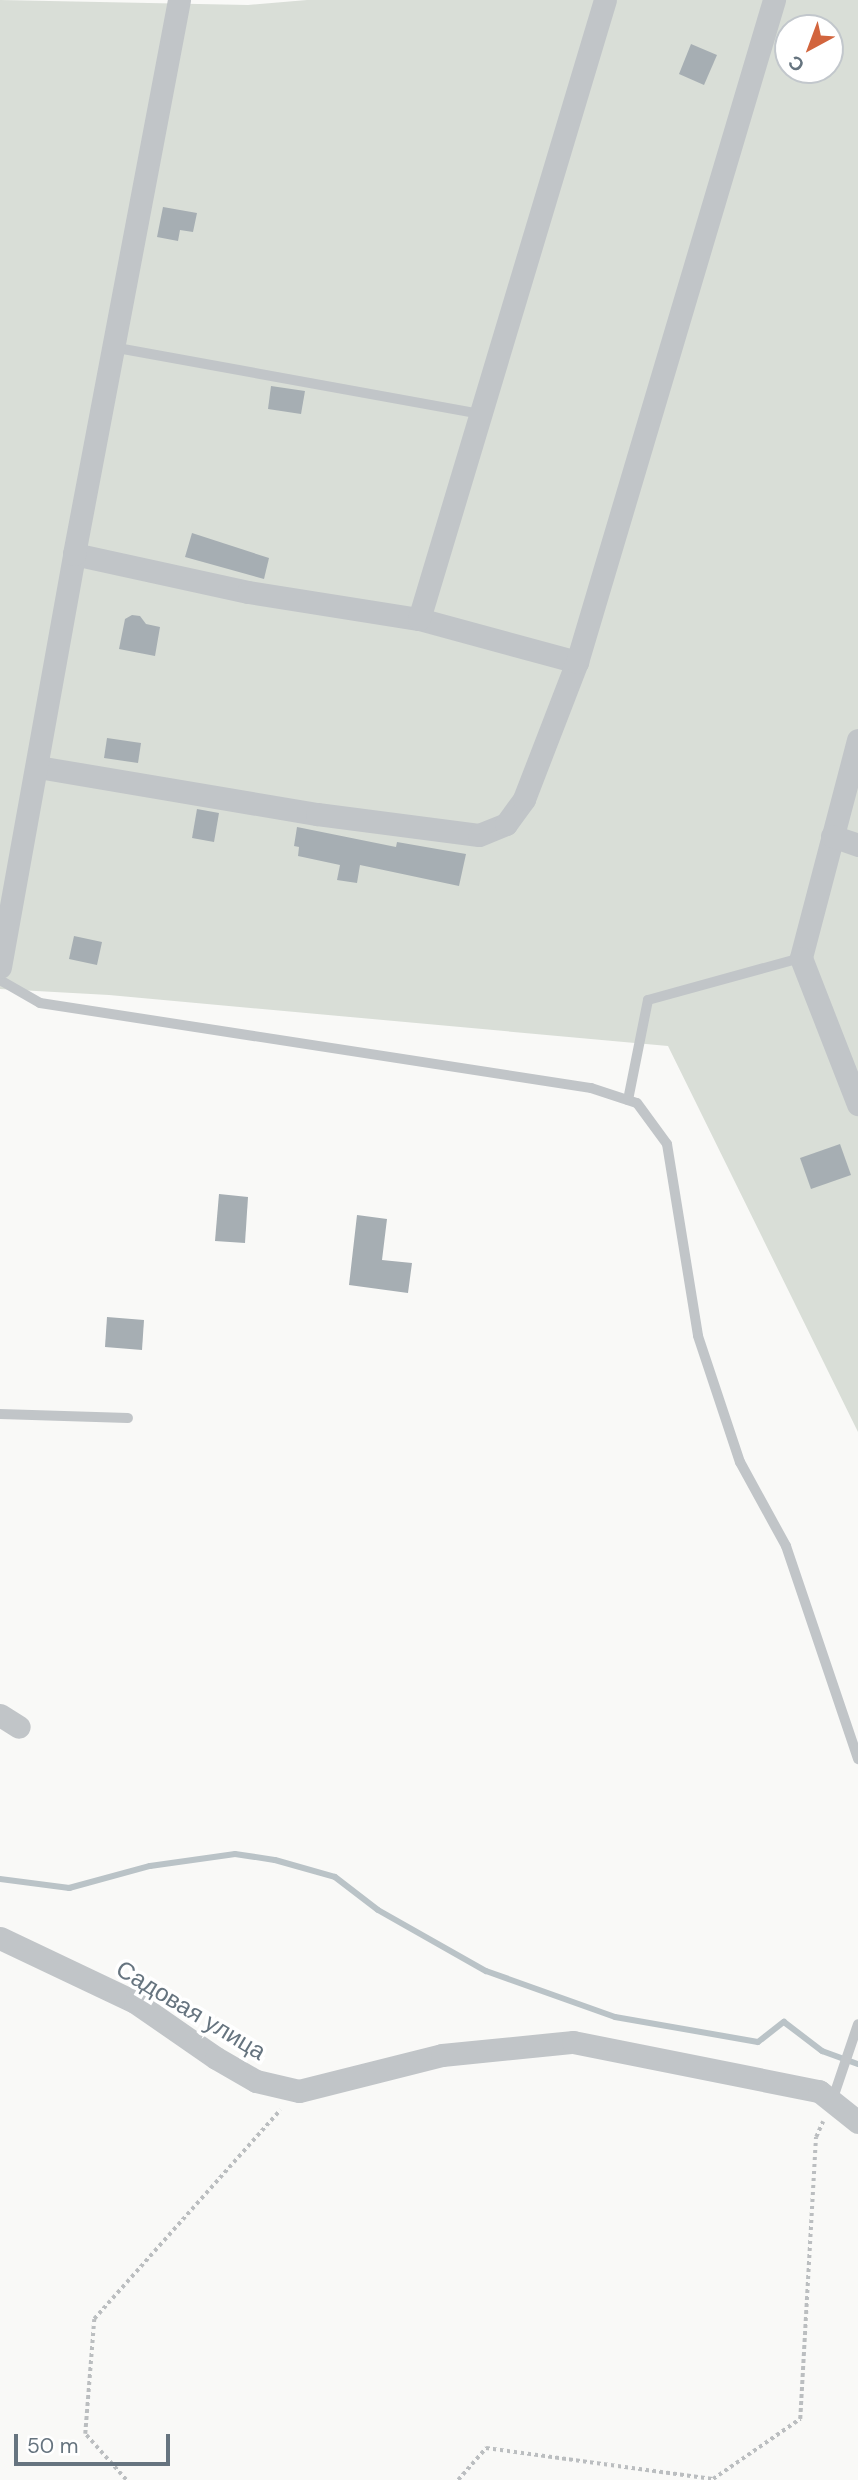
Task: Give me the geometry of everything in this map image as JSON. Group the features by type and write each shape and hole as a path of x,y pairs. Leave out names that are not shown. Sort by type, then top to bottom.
{"street":[{"path":"0,967 38,767 74,554 179,0"},
{"path":"419,619 605,0"},
{"path":"38,767 317,814 479,835 506,824 524,799 577,662 774,0"},
{"path":"74,554 248,592 419,619 577,662"},
{"path":"858,740 801,958 858,1104"},
{"path":"832,836 858,845"},
{"name":"Садовая улица","path":"0,1938 135,2003 216,2058 256,2081 299,2091 442,2055 573,2042 819,2091 858,2122"}],"lane":[{"path":"113,347 480,414"},
{"path":"628,1100 648,1000 801,958"},
{"path":"0,980 40,1003 591,1088 637,1103 667,1144 698,1336 740,1462 786,1546 858,1759"},
{"path":"0,1414 128,1418"},
{"path":"831,2103 858,2024"}],"path":[{"path":"126,2480 85,2434 94,2319 299,2091"},
{"path":"458,2480 486,2448 713,2479 800,2418 816,2137 831,2103"}],"shaded area":[{"path":"0,0 248,5 307,0 858,0 858,1432 668,1046 109,995 0,989"}],"building":[{"path":"691,44 717,55 704,85 679,74"},
{"path":"163,207 197,213 193,232 180,230 178,241 157,237"},
{"path":"271,386 305,391 301,414 268,409"},
{"path":"192,533 269,558 264,579 185,557"},
{"path":"132,615 140,616 146,624 160,627 155,656 119,649 125,619"},
{"path":"107,738 141,743 138,763 104,758"},
{"path":"197,809 219,813 214,842 192,838"},
{"path":"297,827 396,847 397,842 466,854 459,886 360,865 357,883 337,880 340,865 298,856 299,847 294,846"},
{"path":"74,936 102,942 97,965 69,959"},
{"path":"840,1144 851,1175 811,1189 800,1158"},
{"path":"219,1194 248,1197 245,1243 215,1241"},
{"path":"357,1215 387,1219 382,1260 412,1263 408,1293 349,1285"},
{"path":"107,1317 144,1320 142,1350 105,1347"}],"waterway":[{"path":"0,1879 69,1888 150,1866 235,1854 275,1860 335,1877 378,1910 486,1971 615,2017 758,2042 784,2022 822,2051 858,2064"}]}
